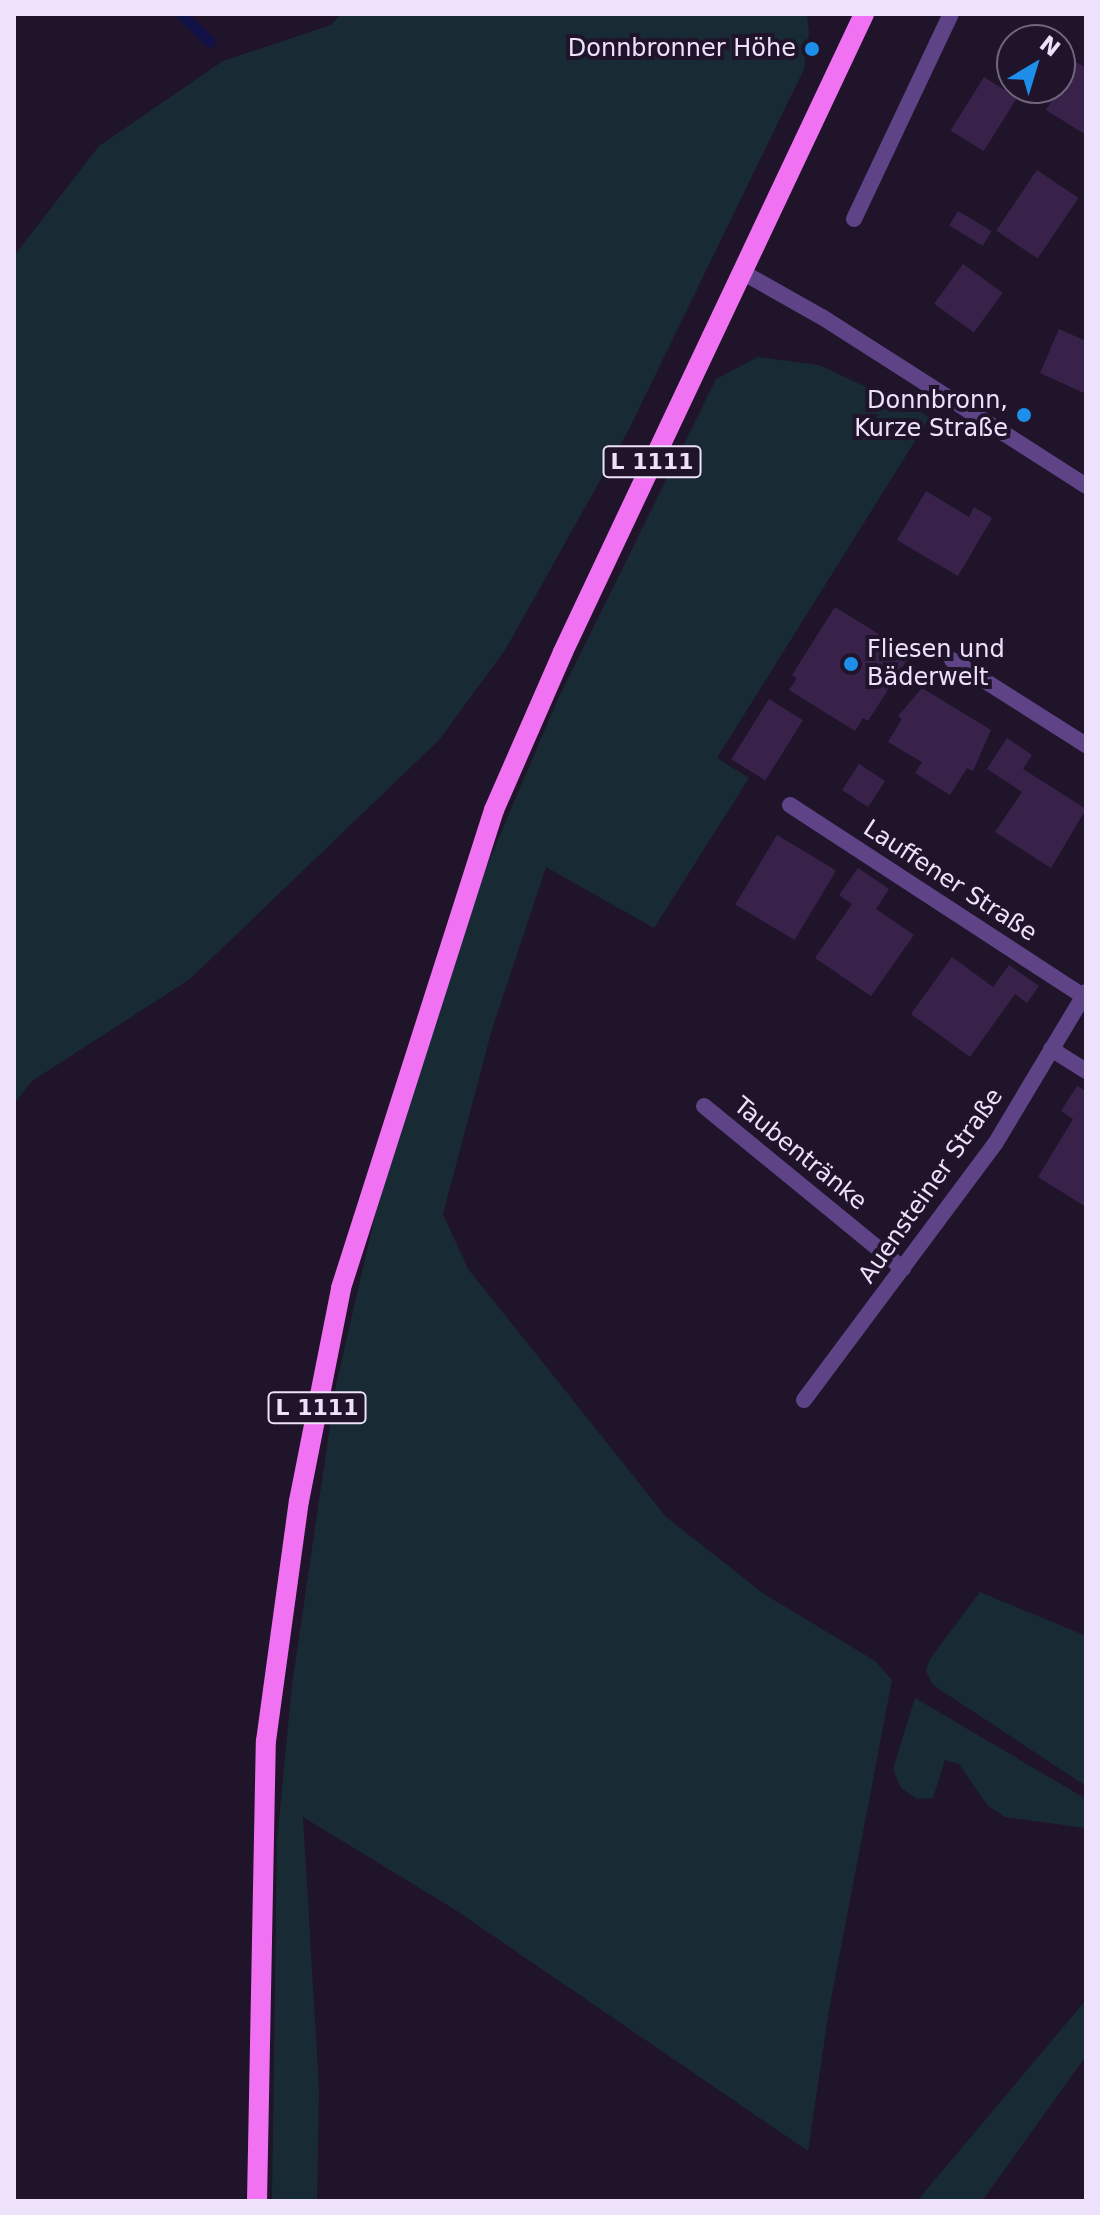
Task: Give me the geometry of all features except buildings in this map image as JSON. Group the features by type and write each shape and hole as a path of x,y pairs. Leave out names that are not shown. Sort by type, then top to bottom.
{"main road":[{"name":"L 1111","path":"257,2201 266,1741 299,1501 341,1288 494,810 742,272 866,15"}],"street":[{"path":"854,219 951,14"},
{"path":"742,272 822,317 1086,486"},
{"path":"952,660 1086,745"},
{"name":"Lauffener Straße","path":"790,805 1085,994"},
{"name":"Auensteiner Straße","path":"804,1400 995,1144 1085,994"},
{"path":"1051,1049 1086,1071"},
{"name":"Taubentränke","path":"704,1106 903,1269"}],"shaded area":[{"path":"341,14 807,14 809,32 804,69 629,429 505,650 439,740 190,979 32,1081 14,1104 14,256 99,146 223,61 331,25"},
{"path":"758,357 819,365 930,417 717,758 749,778 654,928 546,867 492,1029 443,1214 468,1269 666,1517 764,1594 875,1661 892,1680 829,2010 808,2151 454,1909 303,1817 319,2089 317,2201 272,2201 277,1841 292,1685 336,1385 381,1190 486,868 557,701 716,379"},
{"path":"980,1592 1086,1636 1086,1786 933,1685 926,1671 930,1659"},
{"path":"915,1698 1086,1799 1086,1828 1005,1817 988,1806 959,1764 945,1760 933,1798 917,1799 901,1788 893,1769"},
{"path":"1086,2000 1086,2056 982,2201 917,2201"}],"waterway":[{"path":"181,14 210,42"}],"place":[{"name":"Donnbronner Höhe","path":"812,49"},
{"name":"Donnbronn, Kurze Straße","path":"1024,415"},
{"name":"Fliesen und Bäderwelt","path":"851,664"}]}
